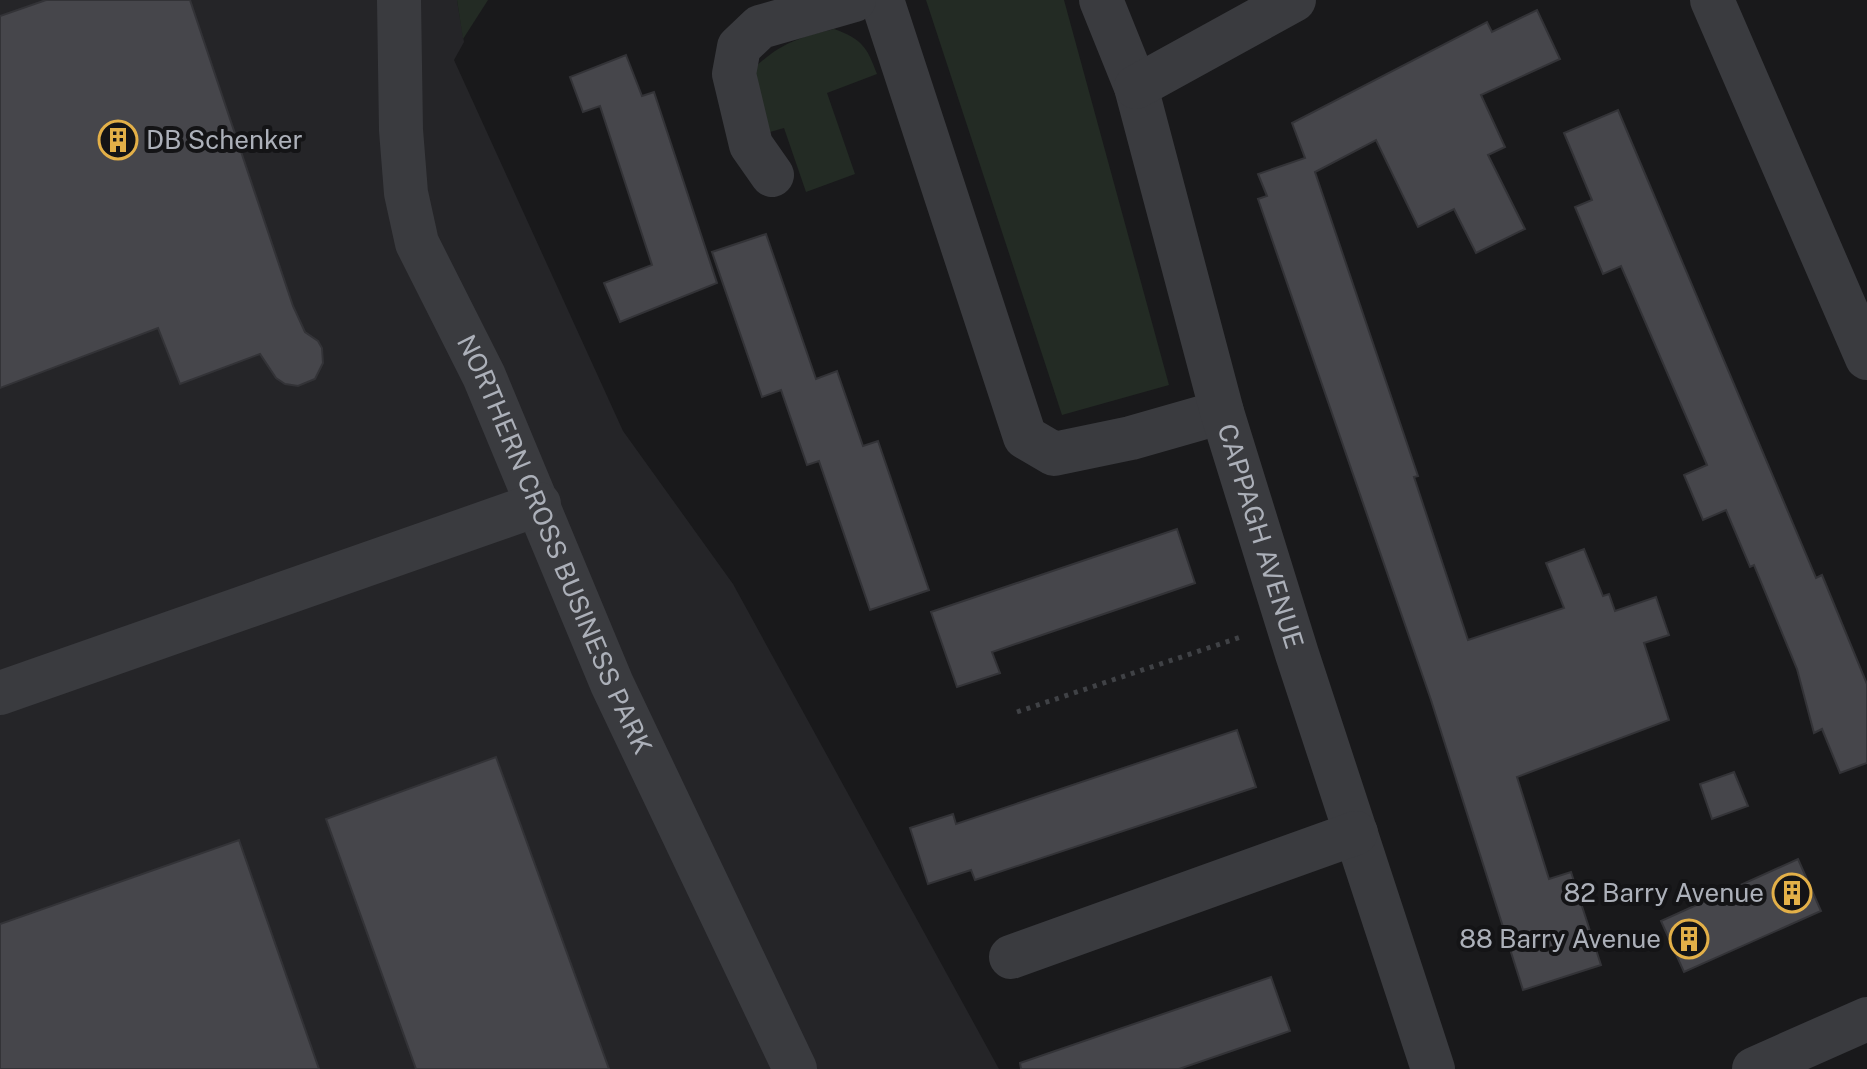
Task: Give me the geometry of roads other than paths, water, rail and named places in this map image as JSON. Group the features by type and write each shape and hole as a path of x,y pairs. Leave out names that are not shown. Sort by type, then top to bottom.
{"street":[{"name":"NORTHERN CROSS BUSINESS PARK","path":"399,0 401,130 406,193 417,243 484,376 612,684 795,1069"},
{"path":"772,175 751,145 734,74 739,47 760,27 854,0"},
{"path":"882,0 1025,437 1054,454 1131,438 1222,412"},
{"name":"CAPPAGH AVENUE","path":"1101,0 1136,87 1222,412 1433,1069"},
{"path":"1136,87 1294,0"},
{"path":"1712,0 1867,358"},
{"path":"0,693 539,504"},
{"path":"1011,957 1356,833"},
{"path":"1754,1069 1867,1019"}],"place":[{"name":"DB Schenker","path":"118,140"},
{"name":"82 Barry Avenue","path":"1792,893"},
{"name":"88 Barry Avenue","path":"1689,939"}]}
